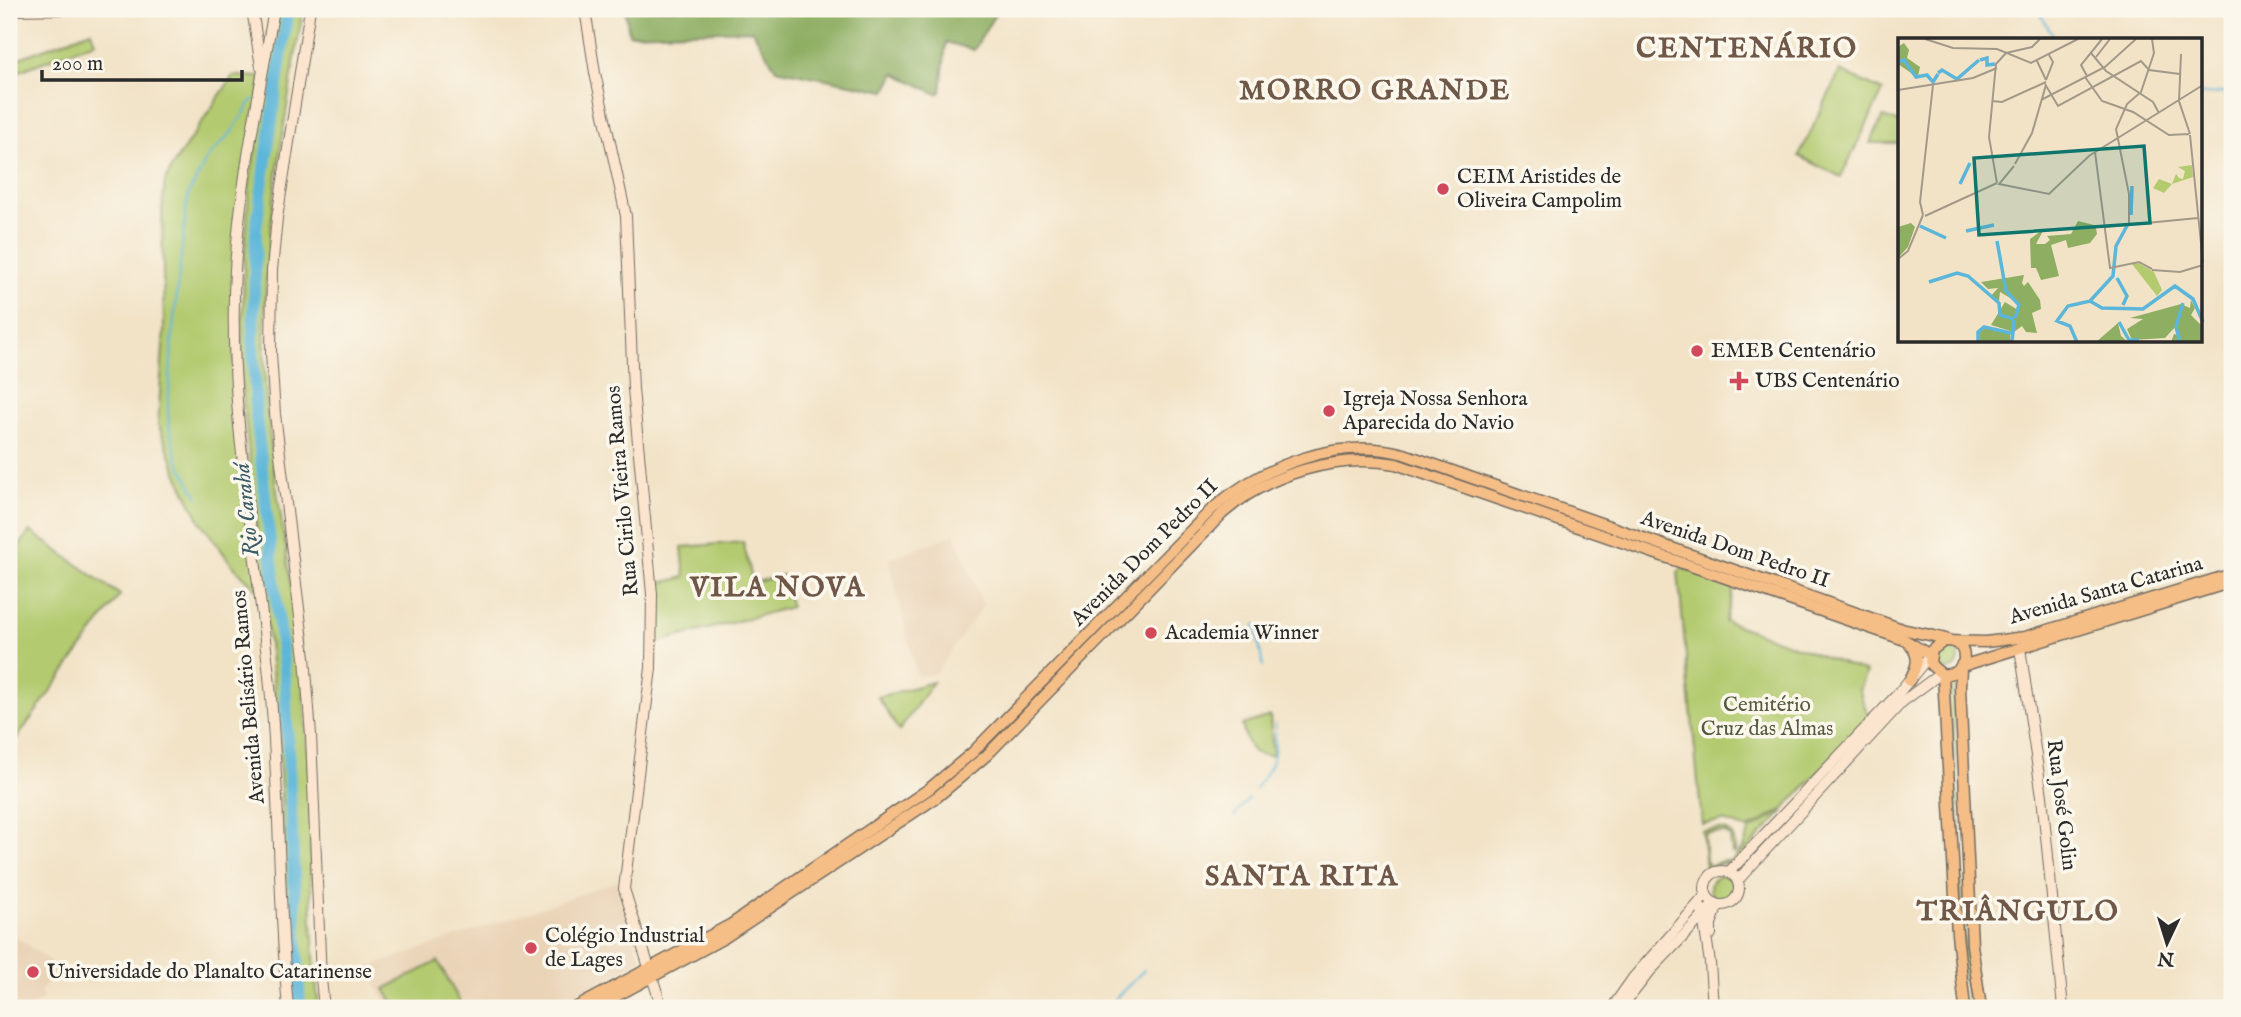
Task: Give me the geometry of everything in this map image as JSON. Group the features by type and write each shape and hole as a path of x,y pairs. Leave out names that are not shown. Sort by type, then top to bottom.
{"main road":[{"path":"9,10 83,9"},
{"path":"252,9 262,77"},
{"name":"Avenida Belisário Ramos","path":"274,9 247,160 237,237 234,360 236,400 271,697 288,1008"},
{"path":"310,9 277,218 272,270 271,353 275,414 312,735 324,1008"},
{"name":"Rua Cirilo Vieira Ramos","path":"585,9 597,82 628,230 633,388 650,567 652,656 624,889 662,1008"},
{"name":"Avenida Dom Pedro II","path":"594,1008 730,925 946,776 972,753 1212,509 1233,492 1263,474 1307,458 1363,449 1404,454 1893,626 1949,641"},
{"name":"Avenida Dom Pedro II","path":"575,1008 724,938 946,790 987,755 1223,513 1258,488 1305,470 1361,461 1396,464 1905,640 1930,655"},
{"name":"Avenida Santa Catarina","path":"1949,641 1986,642 2025,637 2232,574"},
{"name":"Avenida Santa Catarina","path":"1962,668 2232,582"},
{"path":"1738,880 1899,699 1915,670 1917,656 1905,640"},
{"path":"1909,681 1935,646 1949,641 1963,650 1960,687 1972,945 1981,1008"},
{"name":"Rua José Golin","path":"2020,648 2042,796 2063,1008"},
{"path":"1930,655 1932,666 1941,674 1956,934 1965,1008"},
{"path":"1729,872 1899,699 1941,674 1953,674 1962,668"},
{"path":"1704,898 1716,904 1728,904 1740,891 1738,880 1722,870 1710,876 1705,887 1704,898 1703,914 1713,1008"},
{"path":"1612,1008 1633,978 1704,898"},
{"path":"1621,1008 1643,979 1703,914 1716,904"},
{"path":"1710,963 1711,924 1716,904"}],"shaded area":[{"path":"955,534 983,606 935,674 917,676 889,559"},
{"name":"Colégio Industrial de Lages","path":"618,881 620,895 642,960 554,1008 389,1008 366,968"},
{"name":"Universidade do Planalto Catarinense","path":"9,931 60,969 40,992 43,998 29,1008 9,1008"}],"green space":[{"path":"300,9 302,16 274,193 266,282 265,372 267,411 303,681 309,771 312,920 319,1008 291,1008 290,1000 278,729 241,379 249,187 278,13 281,10"},
{"path":"625,9 998,9 974,50 946,42 941,92 937,94 895,73 886,91 776,69 752,30 629,34"},
{"path":"91,31 95,42 9,75 9,62"},
{"path":"1840,71 1883,91 1841,177 1799,156"},
{"path":"233,76 262,77 241,205 234,360 260,592 233,566 200,521 158,424 164,329 162,210 165,181"},
{"path":"1883,117 1898,122 1898,143 1870,143"},
{"path":"30,531 120,595 9,749 9,561"},
{"path":"743,542 753,583 782,575 791,607 655,643 656,584 685,577 682,547"},
{"name":"Cemitério Cruz das Almas","path":"1682,568 1734,587 1725,621 1866,672 1859,690 1869,718 1784,809 1748,829 1723,821 1702,824 1678,572"},
{"path":"1947,646 1955,650 1959,658 1955,666 1947,670 1939,666 1935,658 1939,650"},
{"path":"1958,677 1953,692 1963,931 1974,1008 1968,1008 1959,946 1947,681"},
{"path":"933,682 899,731 878,697"},
{"path":"1270,716 1273,755 1258,754 1250,749 1242,725"},
{"path":"1784,811 1734,863 1706,868 1702,831 1726,831 1733,837 1735,844 1735,853 1732,853 1730,837 1726,833 1707,833 1704,837 1706,861 1710,866 1722,861 1732,861 1743,848 1750,830"},
{"path":"1717,876 1727,876 1734,883 1734,893 1727,900 1717,900 1710,893 1710,883"},
{"path":"438,961 463,1008 396,1008 385,989"}],"waterway":[{"name":"Rio Carahá","path":"288,9 256,229 253,345 256,414 285,679 300,1008"},
{"path":"2037,9 2055,38"},
{"path":"2202,95 2232,92"},
{"path":"198,497 178,461 168,410 173,329 186,210 189,193 208,157 231,133 253,99"},
{"path":"1255,624 1263,666"},
{"path":"1255,789 1273,759 1275,724"},
{"path":"1234,817 1248,799"},
{"path":"1106,1008 1144,970"}],"place":[{"name":"CEIM Aristides de Oliveira Campolim","path":"1443,189"},
{"name":"EMEB Centenário","path":"1697,351"},
{"name":"UBS Centenário","path":"1739,381"},
{"name":"Igreja Nossa Senhora Aparecida do Navio","path":"1329,411"},
{"name":"Academia Winner","path":"1151,633"},
{"name":"Colégio Industrial de Lages","path":"531,948"},
{"name":"Universidade do Planalto Catarinense","path":"33,972"}],"district":[{"name":"CENTENÁRIO","path":"1747,49"},
{"name":"MORRO GRANDE","path":"1375,91"},
{"name":"VILA NOVA","path":"778,588"},
{"name":"SANTA RITA","path":"1302,877"},
{"name":"TRIÂNGULO","path":"2018,912"}]}
